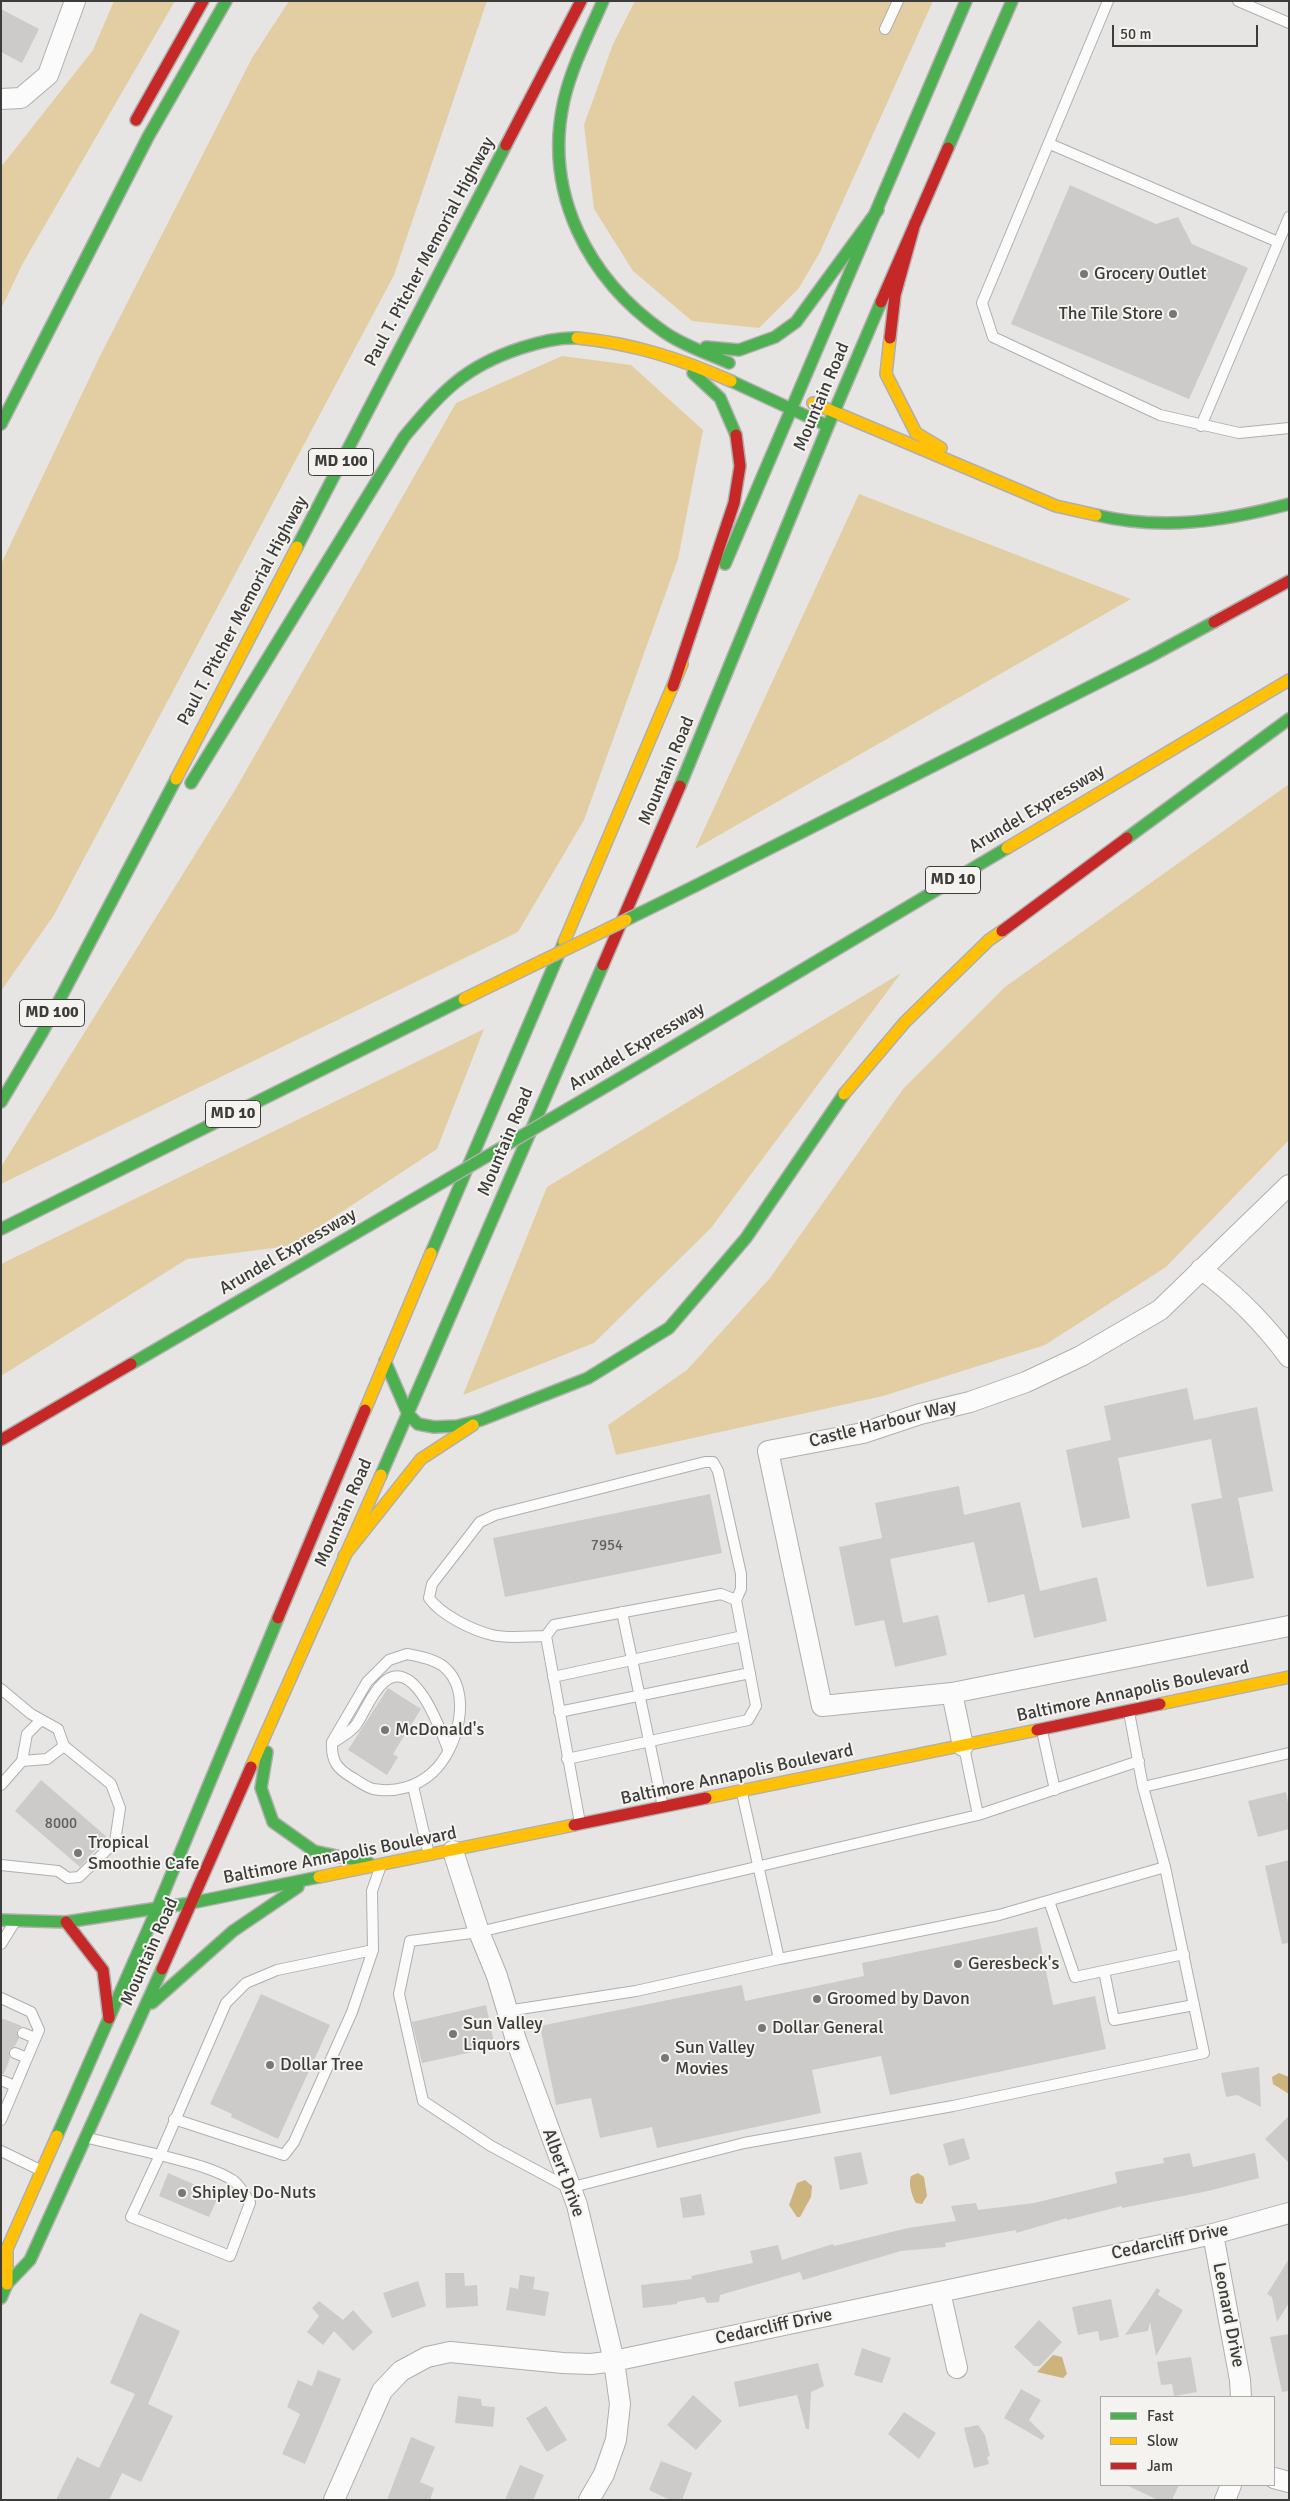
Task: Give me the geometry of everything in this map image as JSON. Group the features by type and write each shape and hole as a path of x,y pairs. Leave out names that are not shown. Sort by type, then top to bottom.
{"main road":[{"path":"130,131 203,1"},
{"path":"1,424 148,137 226,1"},
{"name":"Paul T. Pitcher Memorial Highway","path":"1,1102 42,1033 101,923 581,1"},
{"path":"603,1 564,100 557,143 561,187 573,229 600,273 625,301 664,332 744,370"},
{"name":"Mountain Road","path":"8,2284 4,2247 41,2170 157,1909 385,1361 791,410 793,394 878,210 966,1"},
{"name":"Mountain Road","path":"1,2298 8,2284 30,2260 87,2138 408,1414 710,717 828,426 1012,1"},
{"path":"664,332 702,347 739,350 775,337 796,322 878,210"},
{"path":"42,341 95,213"},
{"path":"915,223 895,295 886,374 916,433 995,482"},
{"path":"186,792 404,437 436,399 463,375 498,355 532,344 582,339 610,341 656,353 734,383 828,426"},
{"path":"656,353 695,374 720,398 736,431 740,466 734,503 673,686"},
{"path":"793,394 995,482 1056,506 1120,521 1198,523 1255,513 1289,504"},
{"name":"MD 10","path":"1,1229 695,886 1142,660 1289,581"},
{"name":"Arundel Expressway","path":"1,1440 617,1080 1289,680"},
{"path":"385,1361 408,1414 418,1424 434,1427 457,1426 481,1420 588,1378 669,1328 746,1238 838,1101 905,1022 989,940 1289,719"},
{"path":"101,923 170,816"},
{"path":"344,1556 384,1504 422,1460 481,1420"},
{"name":"Baltimore Annapolis Boulevard","path":"1,1920 66,1922 191,1903 742,1792 1289,1677"},
{"path":"272,1720 261,1788 273,1822 314,1851 380,1866"},
{"path":"143,2011 233,1931 307,1881"},
{"path":"66,1922 103,1970 109,2018"}],"street":[{"path":"1,99 21,98 48,76 75,1"},
{"name":"Castle Harbour Way","path":"1289,1185 1160,1310 1081,1356 1026,1382 970,1402 920,1414 863,1432 768,1451 822,1706 952,1692 1289,1626"},
{"path":"1201,1269 1228,1289 1270,1331 1289,1357"},
{"path":"952,1692 963,1746"},
{"name":"Albert Drive","path":"453,1851 478,1932 497,1976 507,2011 569,2188 577,2205 614,2360 620,2404 616,2440 604,2474 589,2500"},
{"name":"Cedarcliff Drive","path":"334,2500 382,2391 401,2371 427,2357 450,2352 591,2364 1213,2234 1289,2213"},
{"name":"Leonard Drive","path":"1213,2234 1240,2380 1241,2396"},
{"path":"940,2292 957,2368"},
{"path":"1275,2478 1289,2482"},
{"path":"1224,2500 1231,2486"}],"lane":[{"path":"885,29 898,1"},
{"path":"1238,1 1289,23"},
{"path":"1108,3 982,303 993,337 1160,415 1239,434 1289,428"},
{"path":"1050,144 1278,242"},
{"path":"1201,426 1289,217"},
{"path":"546,1636 494,1636 468,1626 435,1607 429,1598 432,1584 480,1522 495,1515 705,1462 713,1462 718,1471 741,1574 741,1589 736,1600 756,1706 748,1720 567,1759"},
{"path":"581,1824 567,1759 546,1636 554,1625 622,1612 722,1594 736,1600"},
{"path":"622,1612 663,1808"},
{"path":"553,1677 743,1636"},
{"path":"407,1654 424,1658 443,1667 456,1683 461,1704 459,1721 448,1749 433,1772 413,1786 393,1791 372,1788 344,1773 334,1763 331,1752 332,1744 368,1682 390,1660 407,1654"},
{"path":"559,1712 640,1697 750,1673"},
{"path":"332,1744 354,1727 381,1684 397,1676 405,1677 420,1692 437,1720 448,1749"},
{"path":"1,1690 31,1714 58,1728 64,1746 111,1784 120,1808 115,1842 79,1876 68,1878 58,1871 1,1864"},
{"path":"1128,1711 1139,1761 1143,1787 1166,1867 1204,2053 953,2106 744,2143 569,2188 491,2146 423,2101 399,1994 410,1941 478,1932 978,1816 1139,1761"},
{"path":"1,1786 22,1761 27,1734 41,1720"},
{"path":"1041,1730 1055,1790"},
{"path":"22,1761 46,1759 64,1746"},
{"path":"963,1746 978,1816"},
{"path":"1143,1787 1289,1753"},
{"path":"413,1786 429,1856"},
{"path":"742,1792 779,1959"},
{"path":"174,2119 284,2155 294,2142 352,2012 374,1950 372,1891 380,1866"},
{"path":"507,2011 636,1990 999,1915 1166,1867"},
{"path":"1049,1901 1075,1977 1184,1954"},
{"path":"1,1944 16,1920"},
{"path":"87,2138 160,2155 200,2166 234,2182 250,2203 230,2256 130,2217 160,2155 226,2003 246,1983 277,1970 374,1950"},
{"path":"1104,1971 1114,2020 1194,2005"},
{"path":"1,1998 31,2012 39,2030 2,2115"},
{"path":"23,2033 35,2038"},
{"path":"15,2053 27,2058"},
{"path":"3,2081 15,2086"},
{"path":"1,2151 41,2170"}],"shaded area":[{"path":"114,1 175,1 23,263 1,309 1,167 93,50"},
{"path":"289,1 487,1 394,275 54,915 1,991 1,564 99,358 252,58"},
{"path":"635,1 933,1 820,252 799,288 759,328 692,321 633,271 594,209 584,125 613,44"},
{"path":"562,356 631,365 703,430 678,559 584,820 518,932 1,1184 1,1167 235,790 456,403"},
{"path":"859,494 1131,599 695,849"},
{"path":"1289,784 1289,1140 1166,1267 1045,1345 883,1396 616,1455 608,1425 687,1370 770,1278 903,1089 1005,987"},
{"path":"901,973 711,1228 594,1343 463,1395 547,1187"},
{"path":"484,1029 437,1149 290,1246 187,1259 1,1376 1,1264"},
{"path":"1279,2073 1289,2077 1289,2094 1273,2084 1272,2077"},
{"path":"918,2173 924,2177 927,2196 922,2204 916,2203 910,2186 911,2176"},
{"path":"805,2180 812,2186 811,2197 800,2217 797,2217 789,2205 797,2183"},
{"path":"1053,2355 1062,2357 1067,2374 1063,2378 1037,2372"}],"building":[{"path":"1,9 39,29 22,63 1,52"},
{"path":"1070,185 1156,224 1178,217 1192,244 1248,268 1189,399 1011,324"},
{"path":"1187,1388 1194,1420 1257,1407 1273,1491 1238,1498 1254,1578 1207,1587 1191,1504 1222,1498 1211,1439 1118,1458 1130,1518 1082,1528 1066,1450 1111,1440 1104,1406"},
{"path":"959,1486 964,1515 1020,1502 1040,1591 1097,1577 1107,1621 1034,1638 1024,1594 988,1603 974,1542 890,1559 903,1623 938,1615 947,1655 895,1667 884,1620 855,1626 839,1547 882,1538 875,1503"},
{"path":"710,1494 722,1553 505,1597 493,1538"},
{"name":"McDonald's","path":"388,1688 421,1709 393,1754 398,1757 387,1775 348,1750"},
{"path":"41,1780 107,1837 80,1867 15,1811"},
{"path":"1286,1792 1289,1808 1289,1829 1258,1837 1248,1801"},
{"path":"1289,1860 1289,1943 1282,1944 1265,1866"},
{"path":"1037,1927 1053,2005 1095,1996 1106,2049 890,2095 881,2056 812,2070 821,2113 657,2148 652,2127 600,2138 591,2098 556,2105 540,2026 742,1985 745,2001 864,1976 862,1963"},
{"name":"Dollar Tree","path":"261,1994 330,2025 278,2139 231,2117 232,2114 210,2104"},
{"name":"Sun Valley Liquors","path":"486,2005 495,2047 422,2063 412,2022"},
{"path":"1,2018 22,2026 17,2030 19,2038 15,2046 9,2050 10,2058 4,2074 1,2074"},
{"path":"1259,2067 1261,2107 1237,2095 1226,2097 1221,2073"},
{"path":"1289,2116 1289,2163 1265,2139"},
{"path":"964,2138 970,2159 949,2166 943,2144"},
{"path":"861,2152 868,2184 840,2190 834,2157"},
{"path":"1190,2153 1193,2167 1255,2153 1259,2178 1208,2191 1122,2208 1122,2206 1067,2220 1067,2218 1016,2233 1016,2230 945,2243 946,2247 901,2251 803,2280 800,2272 720,2295 719,2302 707,2303 704,2297 677,2302 677,2304 643,2308 641,2285 692,2279 691,2276 753,2263 750,2251 778,2245 782,2260 833,2244 834,2246 908,2228 956,2221 951,2206 976,2203 978,2210 1034,2203 1117,2183 1115,2172 1164,2163 1163,2158"},
{"path":"168,2173 219,2195 209,2217 159,2196"},
{"path":"701,2194 705,2215 683,2218 680,2198"},
{"path":"1289,2259 1289,2303 1277,2322 1272,2297 1267,2294"},
{"path":"445,2273 464,2273 465,2286 477,2285 478,2306 446,2308"},
{"path":"520,2275 535,2277 533,2289 549,2292 545,2316 506,2310 510,2287 518,2289"},
{"path":"418,2281 426,2306 392,2318 383,2293"},
{"path":"1157,2288 1160,2290 1158,2295 1183,2310 1156,2356 1150,2322 1148,2331 1125,2335"},
{"path":"1111,2299 1119,2337 1100,2341 1098,2331 1078,2335 1072,2307"},
{"path":"319,2301 343,2320 353,2310 373,2332 353,2351 334,2331 323,2345 307,2332 319,2316 312,2308"},
{"path":"140,2313 180,2331 148,2404 173,2416 141,2482 122,2473 109,2500 56,2500 77,2457 99,2468 135,2394 110,2383"},
{"path":"1039,2320 1062,2342 1040,2366 1034,2366 1014,2347"},
{"path":"1289,2334 1289,2391 1282,2392 1270,2337"},
{"path":"862,2348 891,2358 882,2383 854,2375"},
{"path":"1191,2357 1197,2392 1174,2396 1172,2384 1161,2385 1157,2362"},
{"path":"818,2363 824,2386 811,2392 809,2429 806,2429 797,2395 739,2407 734,2382"},
{"path":"318,2370 341,2379 305,2464 282,2454 300,2414 287,2407 298,2380 312,2386"},
{"path":"1021,2389 1041,2400 1029,2420 1045,2436 1042,2440 1004,2418"},
{"path":"693,2395 722,2421 696,2450 667,2425"},
{"path":"458,2396 481,2399 482,2406 495,2407 493,2427 455,2423"},
{"path":"546,2406 567,2440 547,2452 526,2418"},
{"path":"904,2412 936,2433 919,2459 888,2434"},
{"path":"978,2425 985,2435 990,2456 987,2457 989,2464 974,2468 964,2428"},
{"path":"411,2437 435,2447 420,2482 434,2488 430,2500 387,2500"},
{"path":"661,2461 692,2473 682,2500 670,2500 649,2490"},
{"path":"520,2465 544,2475 533,2500 505,2500"},
{"path":"1128,2486 1179,2486 1172,2500 1158,2500"}],"traffic: fast":[{"path":"1,424 148,137 226,1"},
{"path":"603,1 576,62 564,100 559,134 560,168 566,200 578,231 593,260 613,286 637,311 672,337 729,363"},
{"path":"725,564 966,1"},
{"path":"948,148 1012,1"},
{"path":"297,547 506,145"},
{"path":"706,347 739,350 775,337 796,322 878,210"},
{"path":"680,786 881,302"},
{"path":"191,783 404,437 430,407 455,383 501,355 556,339 577,338"},
{"path":"693,373 720,398 736,435"},
{"path":"731,381 828,426"},
{"path":"1096,515 1145,522 1193,522 1241,515 1289,504"},
{"path":"695,886 1151,656 1214,622"},
{"path":"1127,838 1289,719"},
{"path":"1,1102 42,1033 176,779"},
{"path":"617,1080 1007,848"},
{"path":"626,920 695,886"},
{"path":"431,1253 564,942"},
{"path":"381,1475 603,965"},
{"path":"1,1229 464,999"},
{"path":"368,1226 617,1080"},
{"path":"385,1361 408,1414 418,1424 434,1427 457,1426 481,1420 588,1378 669,1328 746,1238 844,1094"},
{"path":"131,1364 368,1226"},
{"path":"57,2136 157,1909 278,1618"},
{"path":"267,1752 261,1788 273,1822 314,1851 369,1863"},
{"path":"1,1920 66,1922 191,1903 319,1877"},
{"path":"152,2003 233,1931 298,1887"},
{"path":"1,2298 7,2284 30,2260 162,1969"}],"traffic: slow":[{"path":"577,338 597,340 656,353 731,381"},
{"path":"890,338 886,374 916,433 941,448"},
{"path":"813,403 1056,506 1096,515"},
{"path":"176,779 297,547"},
{"path":"564,942 682,664"},
{"path":"1007,848 1289,680"},
{"path":"464,999 626,920"},
{"path":"844,1094 905,1022 989,940 1002,931"},
{"path":"365,1410 431,1253"},
{"path":"344,1556 421,1459 473,1425"},
{"path":"251,1767 381,1475"},
{"path":"1160,1704 1289,1677"},
{"path":"706,1798 1037,1730"},
{"path":"319,1877 574,1825"},
{"path":"7,2284 7,2249 57,2136"}],"traffic: jam":[{"path":"136,120 203,1"},
{"path":"506,145 581,1"},
{"path":"881,302 948,148"},
{"path":"890,338 895,295 915,223"},
{"path":"673,686 734,503 740,466 736,435"},
{"path":"1214,622 1289,581"},
{"path":"603,965 680,786"},
{"path":"1002,931 1127,838"},
{"path":"1,1440 131,1364"},
{"path":"278,1618 365,1410"},
{"path":"1037,1730 1160,1704"},
{"path":"162,1969 251,1767"},
{"path":"574,1825 706,1798"},
{"path":"66,1922 103,1970 109,2018"}],"place":[{"name":"Grocery Outlet","path":"1084,274"},
{"name":"The Tile Store","path":"1173,314"},
{"name":"McDonald's","path":"385,1730"},
{"name":"Tropical Smoothie Cafe","path":"78,1853"},
{"name":"Geresbeck's","path":"958,1964"},
{"name":"Groomed by Davon","path":"817,1999"},
{"name":"Dollar General","path":"762,2028"},
{"name":"Sun Valley Liquors","path":"453,2034"},
{"name":"Sun Valley Movies","path":"665,2058"},
{"name":"Dollar Tree","path":"270,2065"},
{"name":"Shipley Do-Nuts","path":"182,2193"}]}
